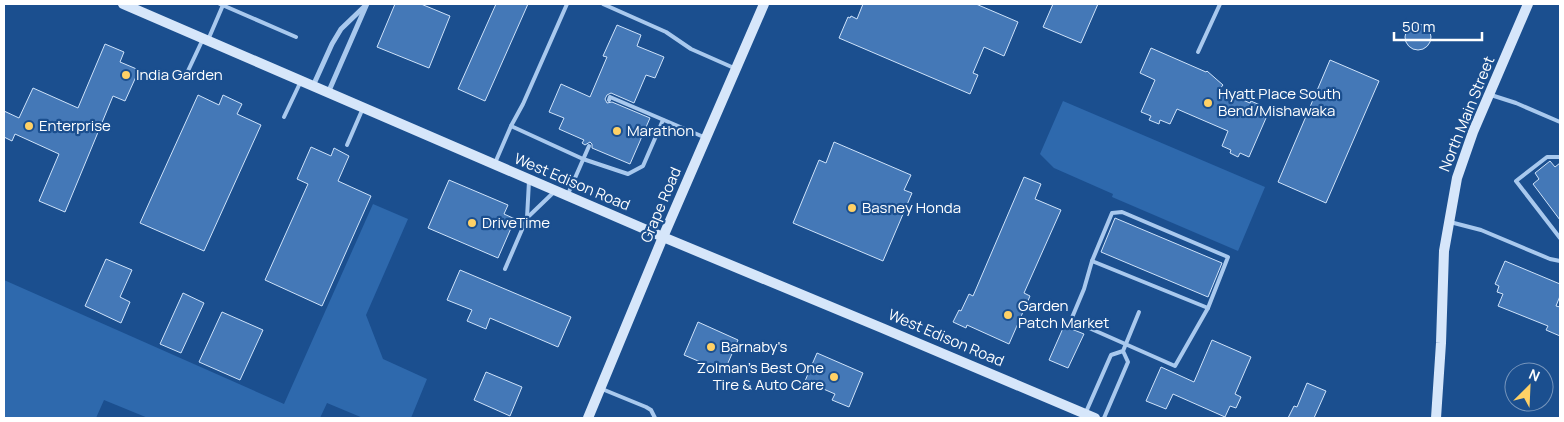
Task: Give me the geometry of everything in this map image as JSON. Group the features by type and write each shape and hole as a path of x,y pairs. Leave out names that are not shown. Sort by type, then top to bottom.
{"main road":[{"name":"West Edison Road","path":"122,4 663,237 1090,416"},
{"name":"Grape Road","path":"588,418 663,237 764,4"},
{"name":"North Main Street","path":"1436,418 1443,271 1448,221 1460,169 1473,132 1528,4"}],"street":[{"path":"313,86 341,29 367,4"},
{"path":"328,93 367,4"}],"lane":[{"path":"187,73 222,4 296,37"},
{"path":"494,164 567,4"},
{"path":"603,4 666,32 691,49 736,69"},
{"path":"1198,52 1220,4"},
{"path":"284,117 301,81"},
{"path":"1489,94 1516,103 1560,122"},
{"path":"609,100 610,97 706,138"},
{"path":"347,145 364,108"},
{"path":"510,126 583,159 628,174 643,166 663,120"},
{"path":"567,196 589,146"},
{"path":"1560,157 1547,157 1516,181 1560,238"},
{"path":"506,269 527,218 528,179"},
{"path":"527,218 555,191"},
{"path":"1122,212 1228,257 1208,308 1175,366 1071,320 1092,261 1112,213 1122,212"},
{"path":"1448,221 1481,230 1550,259 1560,261"},
{"path":"1092,261 1208,308"},
{"path":"1104,418 1128,362 1123,351 1139,312"},
{"path":"1090,416 1111,355 1123,351"},
{"path":"600,388 646,407 651,410 655,418"}],"shaded area":[{"path":"1063,101 1265,187 1238,251 1112,197 1113,194 1054,168 1040,154"},
{"path":"373,204 408,219 366,315 383,359 427,379 411,418 363,418 327,403 320,418 148,418 104,400 96,418 4,418 4,280 284,404"}],"building":[{"path":"395,4 421,4 450,16 429,68 377,47"},
{"path":"496,4 528,4 485,101 458,89"},
{"path":"863,4 976,4 1018,22 1004,56 984,47 973,73 978,75 970,94 839,38 848,17 850,18 851,16 857,19"},
{"path":"1053,4 1098,4 1081,43 1043,27"},
{"path":"1418,24 1427,28 1431,37 1427,46 1418,50 1409,46 1405,37 1409,28"},
{"path":"617,25 641,35 637,46 664,57 655,78 646,75 634,103 611,93 605,99 607,103 612,102 650,118 630,164 592,148 590,142 585,145 582,143 584,140 559,129 564,118 549,112 561,84 590,97 607,57 603,56"},
{"path":"105,44 124,52 120,62 139,70 125,101 113,96 65,212 39,201 59,154 15,134 12,141 4,137 4,111 19,118 33,88 78,108"},
{"name":"Hyatt Place South Bend/Mishawaka","path":"1151,48 1207,71 1223,85 1219,90 1250,103 1251,101 1260,105 1257,114 1266,118 1249,157 1240,153 1238,157 1230,153 1231,150 1222,146 1228,131 1177,109 1170,124 1160,120 1159,124 1149,120 1151,116 1141,112 1155,80 1140,73"},
{"path":"1330,60 1379,81 1326,203 1278,182"},
{"path":"198,95 219,105 223,95 242,104 237,114 261,125 204,251 140,223"},
{"name":"Basney Honda","path":"834,142 911,175 904,190 912,193 883,261 793,223 819,160 826,163"},
{"path":"311,147 331,156 334,148 349,156 338,181 371,196 322,306 265,280 308,184 297,179"},
{"path":"1550,161 1555,167 1560,163 1560,220 1533,184 1539,179 1535,173"},
{"path":"1024,177 1041,184 1035,199 1061,210 1024,293 1030,296 1009,344 967,325 966,328 953,322 969,294 973,296"},
{"name":"DriveTime","path":"449,180 508,205 504,214 515,219 498,258 428,228"},
{"path":"1115,218 1222,263 1208,297 1101,252"},
{"path":"106,259 132,270 120,297 130,302 121,323 85,306"},
{"path":"1505,261 1560,284 1560,296 1556,306 1560,307 1560,336 1546,330 1548,326 1498,306 1503,294 1497,292 1499,286 1495,284"},
{"path":"460,270 571,317 558,347 490,318 486,329 467,321 472,310 447,300"},
{"path":"183,293 204,303 181,353 160,344"},
{"path":"222,312 263,330 240,380 199,362"},
{"name":"Barnaby's","path":"698,322 738,340 724,372 684,355"},
{"path":"1064,326 1084,334 1068,368 1049,360"},
{"path":"1212,340 1251,357 1235,394 1241,397 1236,408 1230,406 1225,417 1173,394 1166,409 1146,401 1161,367 1194,382"},
{"name":"Zolman's Best One Tire & Auto Care","path":"817,353 863,373 849,407 832,400 835,394 805,381"},
{"path":"486,372 522,387 510,416 474,400"},
{"path":"1307,383 1326,391 1314,418 1288,418 1294,406 1297,407"}],"place":[{"name":"India Garden","path":"126,75"},
{"name":"Hyatt Place South Bend/Mishawaka","path":"1208,103"},
{"name":"Enterprise","path":"29,126"},
{"name":"Marathon","path":"617,131"},
{"name":"Basney Honda","path":"852,208"},
{"name":"DriveTime","path":"472,223"},
{"name":"Garden Patch Market","path":"1008,315"},
{"name":"Barnaby's","path":"711,347"},
{"name":"Zolman's Best One Tire & Auto Care","path":"834,377"}]}
